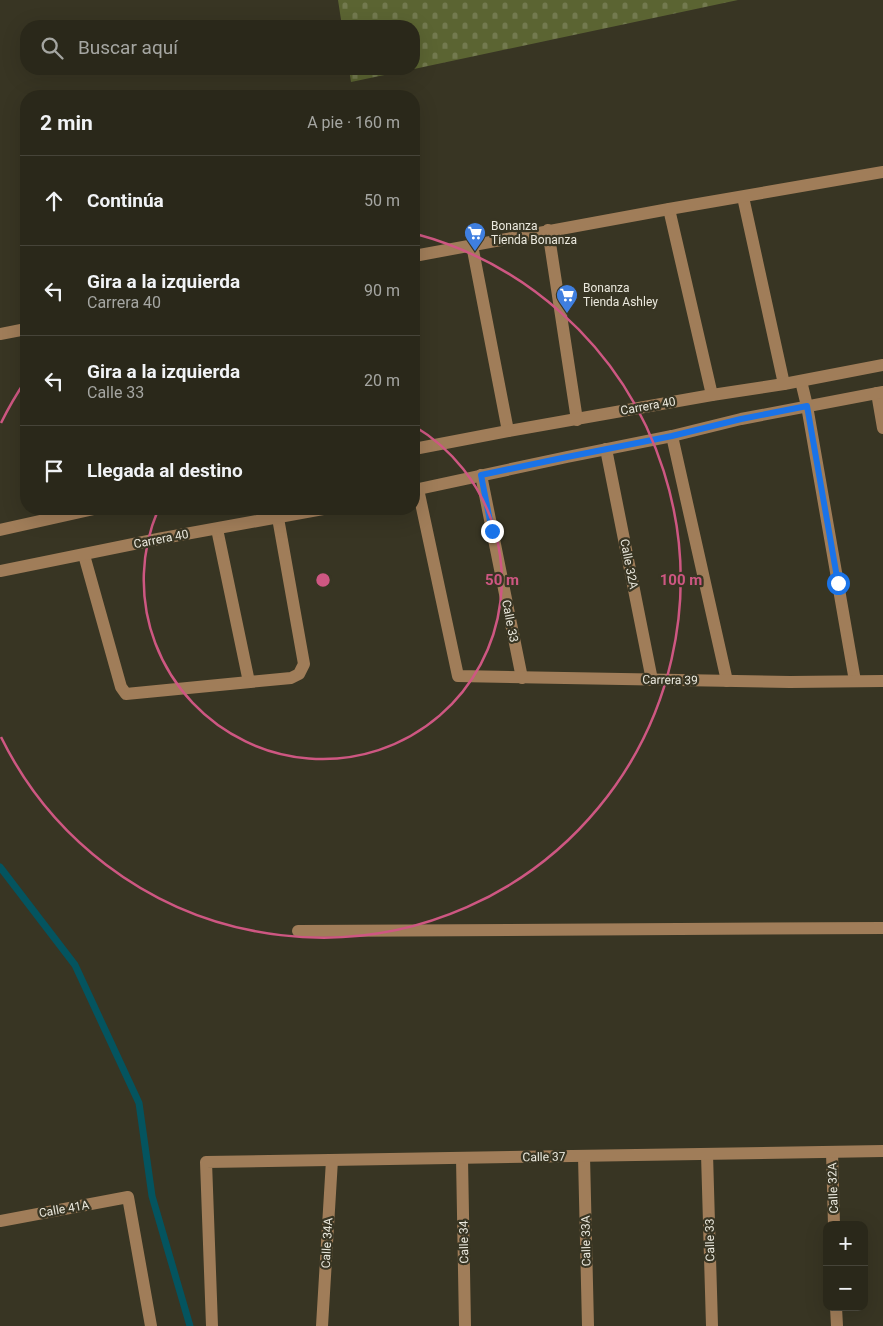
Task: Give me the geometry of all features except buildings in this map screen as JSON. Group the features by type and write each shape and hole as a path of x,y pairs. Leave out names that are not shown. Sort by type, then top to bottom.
{"street":[{"path":"420,255 548,230 883,172"},
{"path":"743,197 784,384"},
{"path":"669,209 712,395"},
{"path":"548,230 577,420"},
{"path":"472,245 508,431"},
{"path":"0,334 20,330"},
{"name":"Carrera 40","path":"420,448 883,365"},
{"path":"801,381 855,681"},
{"path":"420,489 672,436 741,419 880,392 883,428"},
{"path":"672,436 727,681"},
{"name":"Calle 32A","path":"606,449 652,680"},
{"name":"Calle 33","path":"481,475 522,678"},
{"name":"Carrera 39","path":"420,508 458,676 727,681 883,681"},
{"path":"0,530 67,515"},
{"name":"Carrera 40","path":"0,571 158,539 293,515"},
{"path":"84,555 121,687 126,694 291,678 299,674 304,664 278,518"},
{"path":"217,529 249,682"},
{"path":"298,931 883,928"},
{"name":"Calle 37","path":"212,1326 206,1162 883,1151"},
{"name":"Calle 32A","path":"832,1152 834,1221"},
{"name":"Calle 33","path":"708,1154 712,1326"},
{"name":"Calle 33A","path":"584,1156 588,1326"},
{"name":"Calle 34","path":"462,1158 466,1326"},
{"name":"Calle 34A","path":"322,1326 332,1160"},
{"name":"Calle 41A","path":"0,1221 128,1197 151,1326"},
{"path":"836,1311 837,1326"}],"green space":[{"path":"338,0 738,0 420,68 420,20 341,20"},
{"path":"350,75 384,75 351,82"}],"waterway":[{"path":"0,867 75,965 139,1103 152,1196 190,1326"}],"place":[{"name":"Bonanza Tienda Bonanza","path":"475,252"},
{"name":"Bonanza Tienda Ashley","path":"567,314"}],"route":[{"path":"492,531 481,475 807,406 838,583"}]}
